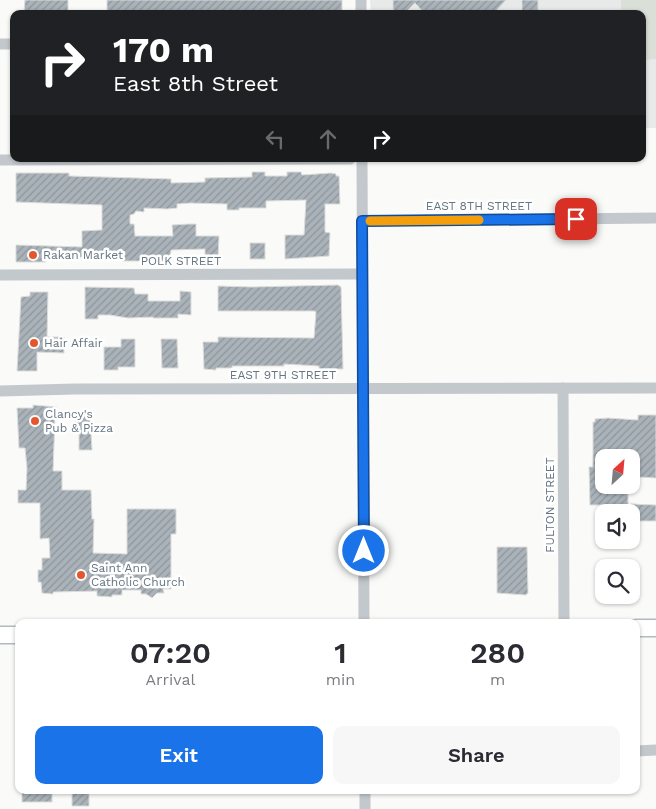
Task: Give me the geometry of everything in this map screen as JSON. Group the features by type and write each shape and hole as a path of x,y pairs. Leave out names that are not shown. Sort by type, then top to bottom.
{"street":[{"path":"362,162 364,619"},
{"name":"EAST 8TH STREET","path":"362,221 656,218"},
{"name":"POLK STREET","path":"0,274 362,274"},
{"name":"FULTON STREET","path":"563,388 564,619"},
{"name":"EAST 9TH STREET","path":"0,391 75,389 656,388"},
{"path":"640,628 656,628"},
{"path":"0,634 15,634"},
{"path":"640,750 656,750"},
{"path":"365,794 365,809"}],"shaded area":[{"path":"370,0 656,0 656,128 646,128 646,10 371,10"},
{"path":"621,0 656,0 656,59 646,60 646,10 621,10"}],"building":[{"path":"25,0 68,0 68,10 24,10"},
{"path":"107,0 342,0 342,10 107,10"},
{"path":"393,0 506,0 497,10 421,10 415,3 408,10 393,9"},
{"path":"522,0 538,0 538,10 522,10"},
{"path":"252,172 265,172 265,176 287,176 287,172 301,172 302,175 331,173 339,176 340,204 325,204 325,232 330,233 329,256 285,259 285,235 304,235 306,200 266,201 266,208 239,208 239,210 227,210 227,204 177,204 177,208 144,208 144,212 136,211 130,215 130,224 134,224 135,236 173,236 172,225 196,224 196,236 219,236 218,260 207,260 205,249 171,250 170,261 122,261 122,258 83,260 83,257 46,260 46,262 16,262 16,245 82,247 82,231 102,230 102,205 16,202 16,173 69,173 69,176 171,179 171,183 205,182 205,178 252,177"},
{"path":"250,243 265,243 265,259 250,259"},
{"path":"338,285 341,287 343,369 319,369 319,366 284,364 284,366 232,366 232,368 216,368 216,370 204,369 203,342 218,342 218,337 314,338 316,312 218,311 218,286"},
{"path":"85,287 134,288 135,294 148,294 148,301 180,301 180,291 191,292 191,315 178,314 178,318 128,318 98,315 98,319 85,319"},
{"path":"30,292 48,292 47,337 64,337 64,353 37,352 37,371 17,371 21,297 30,296"},
{"path":"121,339 135,339 135,367 118,367 118,370 104,370 104,347 121,347"},
{"path":"161,339 177,339 178,368 162,368"},
{"path":"33,405 57,407 53,471 62,471 62,490 91,490 92,519 94,519 93,553 127,554 127,509 176,509 176,534 171,534 171,589 163,589 164,593 157,593 152,598 146,594 141,594 141,590 122,590 122,595 112,595 112,597 97,596 97,591 42,593 41,582 38,582 38,570 42,570 42,558 50,558 49,538 40,539 40,503 18,503 18,490 26,490 27,468 25,448 19,448 17,408 33,408"},
{"path":"75,415 90,415 92,450 79,450 79,432 76,432"},
{"path":"638,415 656,415 656,478 640,477 640,449 595,449 595,494 628,494 628,504 590,505 589,467 593,467 593,422 595,422 595,419 608,418 638,420"},
{"path":"640,504 656,505 656,521 640,521"},
{"path":"497,547 527,547 528,593 526,595 497,593"},
{"path":"22,794 52,794 52,802 22,802"},
{"path":"72,794 89,794 89,806 72,806"}],"slow traffic":[{"path":"370,221 479,220"}],"place":[{"name":"Rakan Market","path":"33,255"},
{"name":"Hair Affair","path":"34,343"},
{"name":"Clancy's Pub & Pizza","path":"35,421"},
{"name":"Saint Ann Catholic Church","path":"81,575"}],"route":[{"path":"364,551 362,221 576,219"}]}
